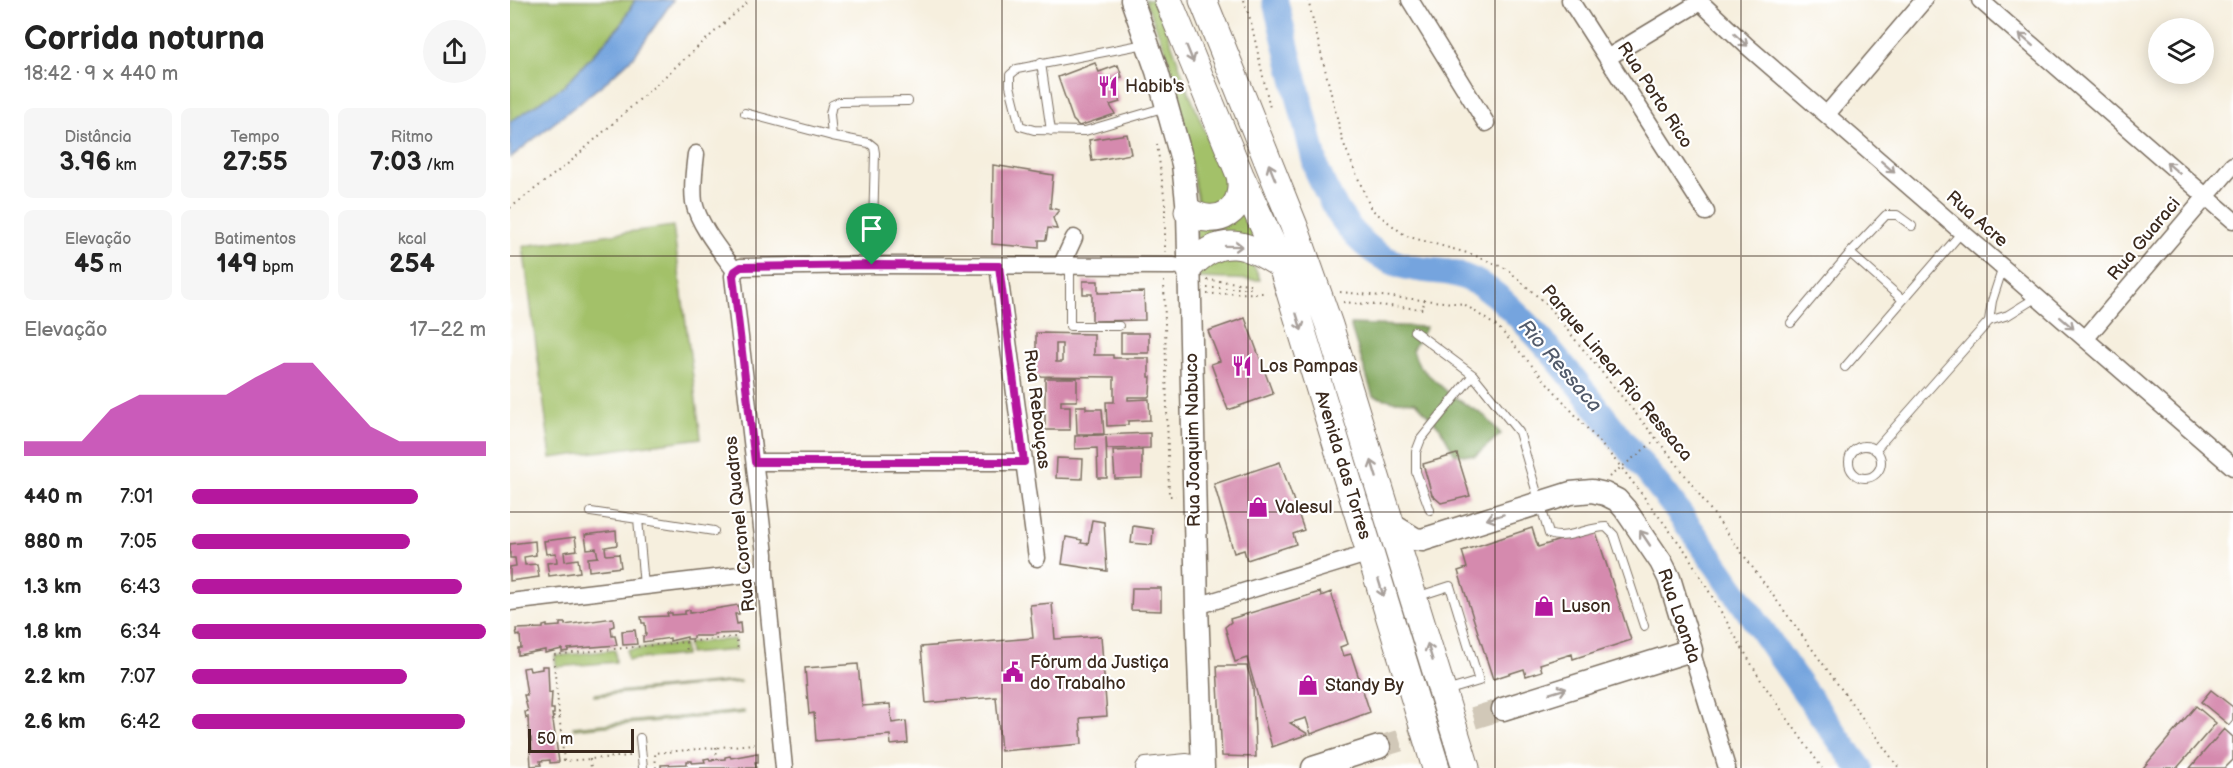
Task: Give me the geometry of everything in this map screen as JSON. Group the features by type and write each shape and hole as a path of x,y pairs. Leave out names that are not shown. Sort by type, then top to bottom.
{"highway":[{"name":"Avenida das Torres","path":"1168,0 1240,175 1282,266 1436,768"},
{"name":"Avenida das Torres","path":"1203,0 1313,277 1466,768"},
{"path":"1180,212 1208,219 1228,214 1236,206 1241,196 1240,175"},
{"path":"1177,269 1208,250 1233,244 1258,250 1282,266"}],"main road":[{"name":"Rua Joaquim Nabuco","path":"1132,0 1149,43 1183,164 1177,269 1195,766"},
{"name":"Rua Joaquim Nabuco","path":"1177,269 1197,606 1195,766"},
{"name":"Rua Loanda","path":"1540,503 1571,493 1592,491 1617,500 1661,562 1675,594 1691,650"},
{"path":"1392,525 1415,539 1422,540 1540,503"},
{"path":"1503,709 1691,650"},
{"path":"1313,768 1379,747"}],"street":[{"path":"1410,0 1485,123"},
{"name":"Rua Porto Rico","path":"1570,0 1706,212"},
{"path":"1827,114 1924,0"},
{"path":"1980,0 2233,220"},
{"path":"1607,58 1699,1"},
{"name":"Rua Acre","path":"1699,1 2233,467"},
{"path":"696,154 693,179 694,204 710,237 734,273 741,267 872,265 1177,269"},
{"name":"Rua Guaraci","path":"2085,339 2233,165"},
{"path":"1066,266 1074,238"},
{"name":"Rua Rebouças","path":"999,266 1037,558"},
{"name":"Rua Coronel Quadros","path":"734,273 765,554 784,768"},
{"path":"755,462 1024,462"},
{"path":"1197,606 1370,553"},
{"path":"510,602 765,572"},
{"name":"Rua Loanda","path":"1691,650 1727,768"},
{"path":"1146,768 1195,766"}],"lane":[{"path":"1149,43 1017,69 1010,75 1010,86 1020,126 1034,130 1085,131 1168,110"},
{"path":"1041,63 1051,131"},
{"path":"832,136 830,114 832,105 839,102 908,101"},
{"path":"745,113 832,136 869,143 874,147 872,265"},
{"path":"1791,324 1886,215 1897,215 1912,226"},
{"path":"1845,367 1962,232"},
{"path":"1850,254 1903,300"},
{"path":"1066,266 1070,326 1119,326"},
{"path":"1989,321 1992,301 2003,267"},
{"path":"1875,450 1989,321 2008,315 2038,297"},
{"path":"1414,331 1473,375 1519,432 1549,534 1557,537 1606,527 1614,535 1644,626"},
{"path":"1430,510 1416,472 1416,452 1421,439 1473,375"},
{"path":"591,512 714,531"},
{"path":"638,519 644,586"},
{"path":"1413,597 1450,586 1479,681 1442,692"},
{"path":"640,738 643,768"}],"path":[{"path":"510,208 570,162 750,0"},
{"path":"1244,0 1270,111"},
{"name":"Parque Linear Rio Ressaca","path":"1308,0 1343,142 1371,209 1406,236 1471,254 1507,269 1546,304 1677,464 1899,768"},
{"path":"1157,140 1164,203 1165,251 1177,269 1250,284 1251,288 1204,288 1204,294 1264,293"},
{"path":"1169,496 1164,284 1177,269"},
{"path":"1340,292 1464,304 1498,328 1621,467 1686,552 1762,682 1822,768"},
{"path":"1337,301 1423,309 1424,299"},
{"path":"1621,467 1656,440"},
{"path":"684,637 687,654"},
{"path":"634,755 564,761 553,655 736,637 738,650"},
{"path":"559,649 559,654"},
{"path":"553,717 560,717"},
{"path":"656,768 655,753 754,744"},
{"path":"716,747 717,760"},
{"path":"590,759 591,768"}],"green space":[{"path":"510,0 635,0 621,24 564,86 510,122"},
{"path":"1145,0 1156,0 1190,95 1227,184 1226,198 1214,207 1198,202 1179,97 1166,52"},
{"path":"1246,204 1265,249 1197,251 1196,223"},
{"path":"673,226 701,438 551,458 523,246"},
{"path":"1224,254 1247,261 1255,268 1260,280 1198,278 1202,268"},
{"path":"1350,324 1426,327 1412,350 1420,367 1452,396 1485,416 1501,434 1475,456 1455,454 1440,428 1416,402 1394,401 1373,396"},
{"path":"735,639 736,650 689,654 688,643"},
{"path":"684,644 685,655 628,660 627,650"},
{"path":"615,650 616,662 556,667 555,656"},
{"path":"740,682 594,696 594,694"},
{"path":"744,711 744,713 574,729 573,727"}],"water":[{"path":"635,0 673,0 635,55 608,80 510,158 510,122 564,86 621,25"}],"building":[{"path":"1095,63 1099,72 1118,65 1122,77 1112,80 1120,102 1110,105 1115,114 1079,126 1073,120 1058,77"},
{"path":"1127,134 1131,154 1092,161 1089,140"},
{"path":"993,165 1053,175 1050,208 1059,210 1053,218 1057,229 1048,228 1046,240 1039,240 1039,248 992,244"},
{"path":"1083,281 1098,281 1098,293 1144,292 1145,320 1092,321 1092,294 1083,294"},
{"path":"1245,318 1273,394 1228,410 1211,364 1220,361 1208,331"},
{"path":"1036,333 1094,334 1094,355 1113,355 1113,358 1149,358 1150,395 1148,397 1128,397 1128,400 1149,399 1150,420 1128,421 1128,425 1107,426 1106,402 1114,402 1114,377 1036,376","holes":["1056,344 1062,344 1062,362 1056,362"]},
{"path":"1121,333 1149,333 1149,353 1121,353"},
{"path":"1045,378 1077,378 1077,401 1061,401 1061,406 1070,406 1070,430 1045,430"},
{"path":"1076,406 1086,406 1086,409 1102,409 1104,434 1077,434"},
{"path":"1150,433 1150,448 1107,449 1106,437 1107,478 1098,478 1097,448 1075,449 1075,436"},
{"path":"1142,450 1142,478 1115,479 1113,451"},
{"path":"1457,454 1470,496 1441,503 1432,495 1423,464"},
{"path":"1057,458 1083,459 1082,479 1056,478"},
{"name":"Valesul","path":"1280,462 1304,530 1293,534 1296,544 1247,560 1244,550 1234,553 1214,484"},
{"path":"1092,520 1104,522 1107,571 1062,564 1066,537 1082,540 1081,543 1088,544"},
{"path":"1133,526 1153,529 1152,545 1131,543"},
{"name":"Luson","path":"1532,528 1538,547 1595,529 1631,640 1573,659 1572,654 1540,664 1542,671 1526,676 1524,669 1493,679 1458,571 1467,568 1462,551"},
{"path":"616,531 617,545 605,547 606,555 619,554 621,567 589,571 588,558 598,557 596,548 587,549 585,535"},
{"path":"575,537 577,550 564,552 565,561 578,559 580,572 549,576 547,563 557,562 556,553 546,554 544,541"},
{"path":"535,541 536,555 524,557 525,565 537,564 539,577 510,581 510,567 516,566 515,558 510,558 510,544"},
{"path":"1132,588 1161,588 1161,611 1131,610"},
{"name":"Standy By","path":"1320,592 1321,596 1331,592 1348,644 1340,647 1343,656 1351,654 1370,712 1311,734 1306,718 1290,723 1308,734 1272,747 1247,658 1235,662 1225,627 1231,622 1230,619"},
{"name":"Fórum da Justiça do Trabalho","path":"1052,603 1055,639 1101,636 1107,716 1080,718 1082,744 1001,751 996,697 926,703 921,647 1033,638 1030,605"},
{"path":"738,605 739,614 735,614 737,624 740,623 741,633 643,642 643,636 646,635 645,623 642,623 641,617 668,616 667,613 685,614 685,611 690,610 690,613"},
{"path":"613,618 612,636 615,636 617,645 568,649 562,652 562,649 545,653 545,650 518,655 518,648 521,648 520,635 517,636 516,629 543,628 547,625 547,627 560,626 560,623 565,623 565,625"},
{"path":"635,630 637,644 623,645 622,631"},
{"path":"858,664 862,706 890,704 892,723 906,721 908,743 891,745 890,735 816,741 814,713 809,714 805,668"},
{"path":"542,666 548,666 549,693 552,692 551,709 554,709 554,714 552,714 559,762 540,761 541,765 531,766 530,750 532,750 528,717 526,718 525,712 528,711 524,695 527,695 523,668 529,667 530,671 542,669"},
{"path":"1217,666 1247,666 1253,687 1256,757 1222,756"},
{"path":"2211,690 2233,707 2233,720 2229,725 2201,702"},
{"path":"2196,706 2216,723 2177,768 2143,768"},
{"path":"2224,729 2233,737 2233,760 2225,768 2190,768"},
{"path":"758,753 756,768 661,768 661,765 687,764 687,761 705,762 704,759 709,758 710,760 725,759 730,756 731,758"}],"waterway":[{"name":"Rio Ressaca","path":"1275,0 1317,170 1339,214 1360,240 1386,259 1407,267 1451,273 1475,281 1496,295 1524,322 1567,370 1669,499 1860,768"}],"tunnel":[{"path":"1379,747 1503,709"}],"place":[{"name":"Habib's","path":"1108,86"},
{"name":"Los Pampas","path":"1242,366"},
{"name":"Valesul","path":"1258,507"},
{"name":"Luson","path":"1544,606"},
{"name":"Fórum da Justiça do Trabalho","path":"1013,672"},
{"name":"Standy By","path":"1308,685"}],"route":[{"path":"872,265 999,266 1024,462 755,462 733,276 735,271 741,267 872,265"}]}
